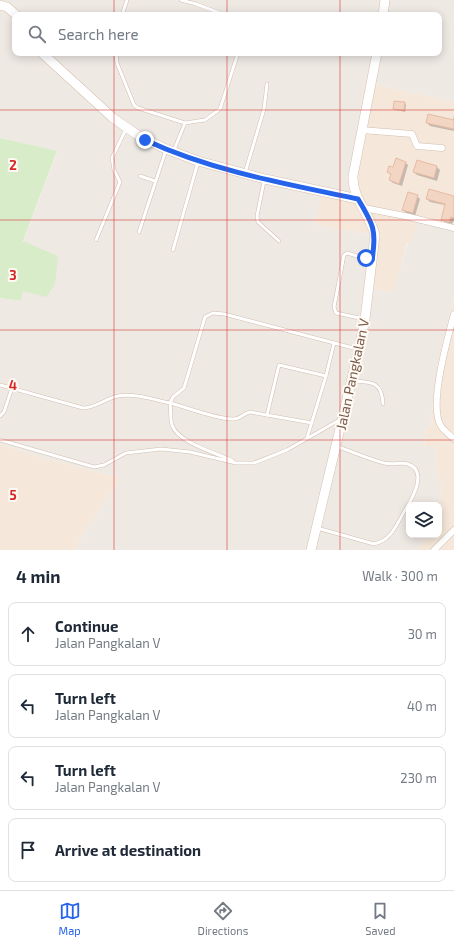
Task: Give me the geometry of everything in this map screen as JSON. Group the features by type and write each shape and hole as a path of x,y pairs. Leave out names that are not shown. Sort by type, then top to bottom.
{"street":[{"path":"383,12 385,0"},
{"path":"0,5 7,7 13,12"},
{"path":"45,56 104,110 126,128 169,151 198,161 265,179 358,199"},
{"name":"Jalan Pangkalan V","path":"311,550 352,381 365,319 375,235 372,221 354,190 353,176 376,56"},
{"path":"361,130 412,134 417,146 442,148"},
{"path":"364,208 454,228"},
{"path":"454,314 452,329 442,357 438,414 441,428 454,439"},
{"path":"434,550 454,530"}],"lane":[{"path":"123,12 127,0"},
{"path":"181,0 197,2 219,12"},
{"path":"116,56 117,63 134,105 138,108 184,123 206,120 220,109 237,56"},
{"path":"245,173 264,109 267,84"},
{"path":"139,232 155,181 184,123"},
{"path":"96,240 120,182 114,170 112,158 126,128"},
{"path":"173,250 198,161"},
{"path":"140,176 155,181"},
{"path":"265,179 257,216 258,222 279,241"},
{"path":"365,319 336,312 334,307 344,255 347,253 372,260"},
{"path":"236,463 220,454 196,445 179,435 172,425 170,403 173,397 184,388 206,317 213,313 224,314 359,349"},
{"path":"307,438 326,376 334,343"},
{"path":"267,415 279,365 326,376"},
{"path":"352,381 374,383 380,387 383,392 383,404"},
{"path":"0,385 83,408 90,408 117,396 132,396 170,403 226,418 239,418 250,412 312,423"},
{"path":"0,416 4,412 12,388"},
{"path":"0,440 94,467 104,465 126,453 161,449 190,452 236,463 254,463 268,458 343,418"},
{"path":"316,528 374,544 383,542 389,537 412,499 418,479 417,471 411,465 402,462 392,464 384,463 336,447"}],"shaded area":[{"path":"0,0 454,0 454,102 364,82 354,167 346,179 353,203 321,196 315,225 375,235 367,252 363,287 393,293 408,242 412,242 417,222 454,231 454,298 438,363 430,428 426,427 424,446 435,446 436,472 442,486 439,502 406,502 406,538 424,538 418,550 76,550 78,542 120,478 40,457 0,444 0,298 20,301 23,242 57,152 0,138"},
{"path":"364,82 454,102 454,231 407,243 394,293 362,287 367,252 375,235 315,225 320,195 353,203 346,179 354,167"},
{"path":"454,298 454,550 418,550 424,538 442,538 442,502 439,502 442,486 436,472 435,446 424,446 426,427 430,428 438,363"},
{"path":"0,444 40,457 120,478 78,542 76,550 0,550"}],"green space":[{"path":"0,138 57,151 23,241 58,256 55,284 46,297 23,291 20,301 0,298"}],"building":[{"path":"394,101 405,102 404,111 393,109"},
{"path":"428,114 454,120 454,129 426,123"},
{"path":"396,158 406,162 399,184 389,180 391,174 387,172 389,166 393,167"},
{"path":"417,160 437,166 434,178 413,172"},
{"path":"429,189 454,196 454,218 451,217 449,222 441,220 445,204 426,199"},
{"path":"408,192 418,195 413,213 402,210"}],"route":[{"path":"145,140 198,161 265,179 358,199 372,221 375,235 372,260 366,258"}]}
